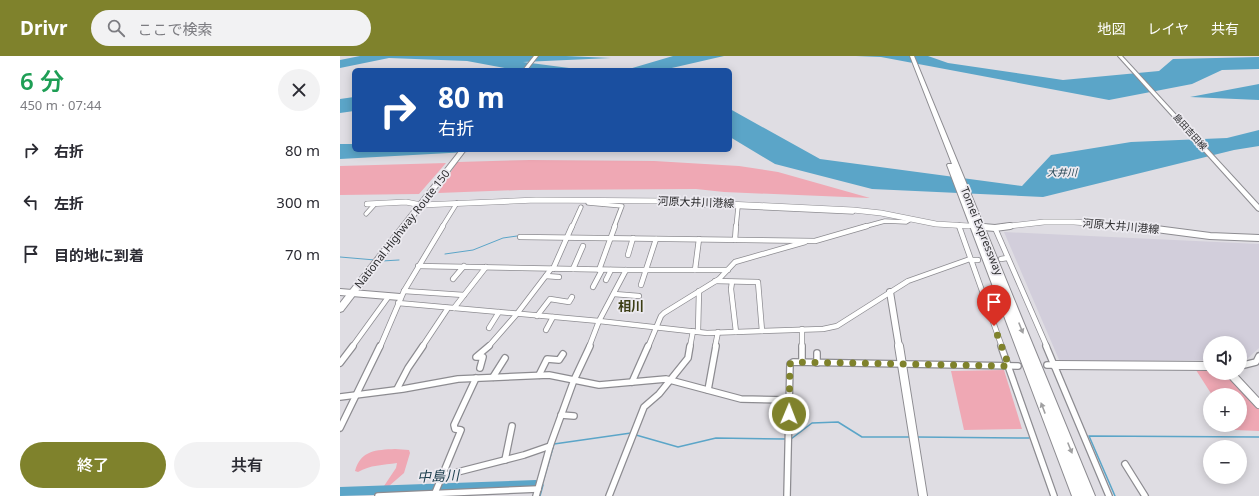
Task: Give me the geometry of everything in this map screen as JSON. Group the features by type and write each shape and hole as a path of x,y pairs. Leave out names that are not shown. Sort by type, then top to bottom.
{"highway":[{"path":"527,68 536,56"},
{"name":"Tomei Expressway","path":"908,56 1089,496"},
{"name":"Tomei Expressway","path":"912,56 1078,496"},
{"name":"National Highway Route 150","path":"340,309 461,152"}],"main road":[{"name":"島田吉田線","path":"1120,56 1259,209"},
{"name":"河原大井川港線","path":"367,204 406,202 457,203 584,200 702,202 855,210 936,224 968,226"},
{"name":"河原大井川港線","path":"983,227 995,228 1044,222 1074,222 1131,226 1210,236 1259,238"},
{"path":"340,292 389,296 399,300"},
{"path":"890,292 923,496"},
{"path":"1055,365 1203,366"},
{"path":"1237,380 1259,404"}],"street":[{"path":"584,200 587,203 622,206 601,270 593,287"},
{"path":"702,202 705,205 738,207 846,212 855,210"},
{"path":"340,428 399,300 457,203"},
{"path":"366,214 375,204"},
{"path":"480,368 483,357 476,357 518,314 552,269 581,207"},
{"path":"735,238 738,207"},
{"path":"632,382 664,313 715,281 735,262 885,221 906,222 911,219"},
{"path":"959,225 1054,496"},
{"path":"995,228 1055,365 1109,496"},
{"path":"520,237 568,235 656,239 735,238 815,240"},
{"path":"628,255 633,238"},
{"path":"641,285 656,239"},
{"path":"695,270 699,239"},
{"path":"573,269 582,246"},
{"path":"1001,259 1008,258"},
{"path":"399,300 448,308 696,331 736,332 822,329 837,326 908,281 970,259 978,260"},
{"path":"418,266 601,270 728,270"},
{"path":"453,279 464,266"},
{"path":"454,308 486,267"},
{"path":"606,280 611,270"},
{"path":"536,496 550,446 574,380 584,361 599,321 626,270"},
{"path":"546,276 559,277"},
{"path":"715,281 758,282 762,331"},
{"path":"732,282 731,289 736,332"},
{"path":"404,291 464,296"},
{"path":"609,496 644,407 659,394 688,358 696,331 699,291"},
{"path":"614,294 639,296"},
{"path":"340,363 389,296"},
{"path":"537,316 550,299 571,300 575,303"},
{"path":"397,390 408,368 448,308"},
{"path":"489,328 499,312"},
{"path":"546,330 553,317"},
{"path":"802,329 802,362"},
{"path":"708,390 718,332"},
{"path":"817,353 817,363"},
{"path":"539,375 547,359 559,360 563,354"},
{"path":"1247,364 1256,362 1259,356"},
{"path":"493,377 505,358"},
{"path":"787,496 790,364 793,362 1018,366"},
{"path":"1046,365 1055,365"},
{"path":"340,397 397,390 443,380 539,375 560,376 599,385 661,379 670,380 740,399 789,400"},
{"path":"435,492 461,430 455,429 454,425 476,378"},
{"path":"561,415 574,416"},
{"path":"505,460 512,426"},
{"path":"442,476 505,460 550,446"},
{"path":"1125,464 1145,496"},
{"path":"378,496 435,492 485,493 538,489"}],"shaded area":[{"path":"530,160 654,161 739,166 778,172 870,198 724,192 696,189 520,190 438,193 457,162"},
{"path":"446,163 419,194 340,195 340,166"},
{"path":"1004,232 1259,244 1259,348 1247,359 1247,336 1203,336 1203,360 1060,362"},
{"path":"1004,370 1022,429 964,430 951,371"},
{"path":"1196,370 1203,370 1203,380 1233,380 1240,388 1208,388"},
{"path":"1247,396 1259,409 1259,431 1247,430"},
{"path":"395,449 409,450 410,453 404,473 389,486 384,486 396,468 397,463 372,467 358,472 355,471 361,459 370,452"}],"water":[{"path":"360,56 566,56 611,58 523,62 569,68 504,68 467,61 389,58 340,68 340,60"},
{"path":"673,56 724,56 672,68 632,68"},
{"path":"856,56 928,56 948,63 1063,80 1159,71 1173,59 1259,57 1259,69 1222,70 1192,84 1109,100 881,57"},
{"path":"1259,84 1259,100 1190,97"},
{"path":"352,97 352,111 340,113 340,99"},
{"name":"大井川","path":"732,110 820,159 1022,186 1051,155 1131,142 1227,138 1259,130 1259,146 1234,150 1043,197 872,189 775,164 732,138"},
{"path":"340,144 352,144 352,152 468,152 340,159"}],"waterway":[{"path":"445,254 473,250 503,238 517,236"},
{"path":"340,257 375,260"},
{"path":"382,261 399,260"},
{"path":"791,439 812,423 838,422 862,437 911,437"},
{"path":"542,485 554,444 631,433"},
{"path":"636,435 678,447 716,438 786,439"},
{"path":"1115,496 1089,436 1259,437"},
{"path":"916,437 1029,438"},
{"name":"中島川","path":"340,492 536,485"},
{"path":"540,496 543,485"}],"district":[{"name":"相川","path":"631,306"}],"route":[{"path":"789,414 790,364 793,362 1009,366 994,326"}]}
